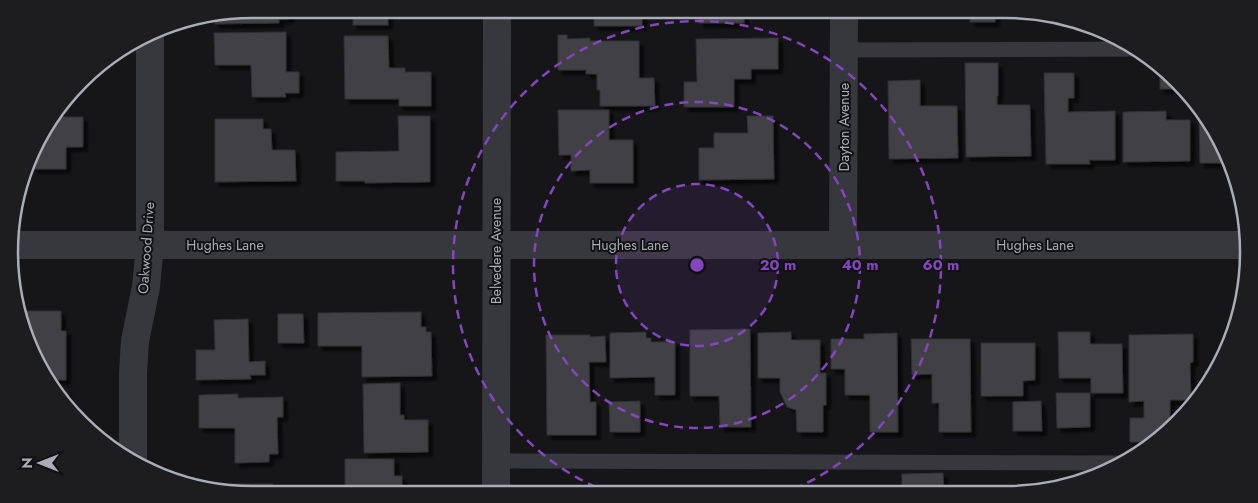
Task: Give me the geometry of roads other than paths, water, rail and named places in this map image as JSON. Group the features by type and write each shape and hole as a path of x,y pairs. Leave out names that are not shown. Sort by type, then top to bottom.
{"street":[{"name":"Belvedere Avenue","path":"496,486 497,18"},
{"name":"Dayton Avenue","path":"843,245 844,18"},
{"name":"Oakwood Drive","path":"133,453 135,341 146,287 150,245 150,41"},
{"name":"Hughes Lane","path":"18,245 1240,245"}],"lane":[{"path":"844,50 1124,49"},
{"path":"496,461 1106,463"}]}
